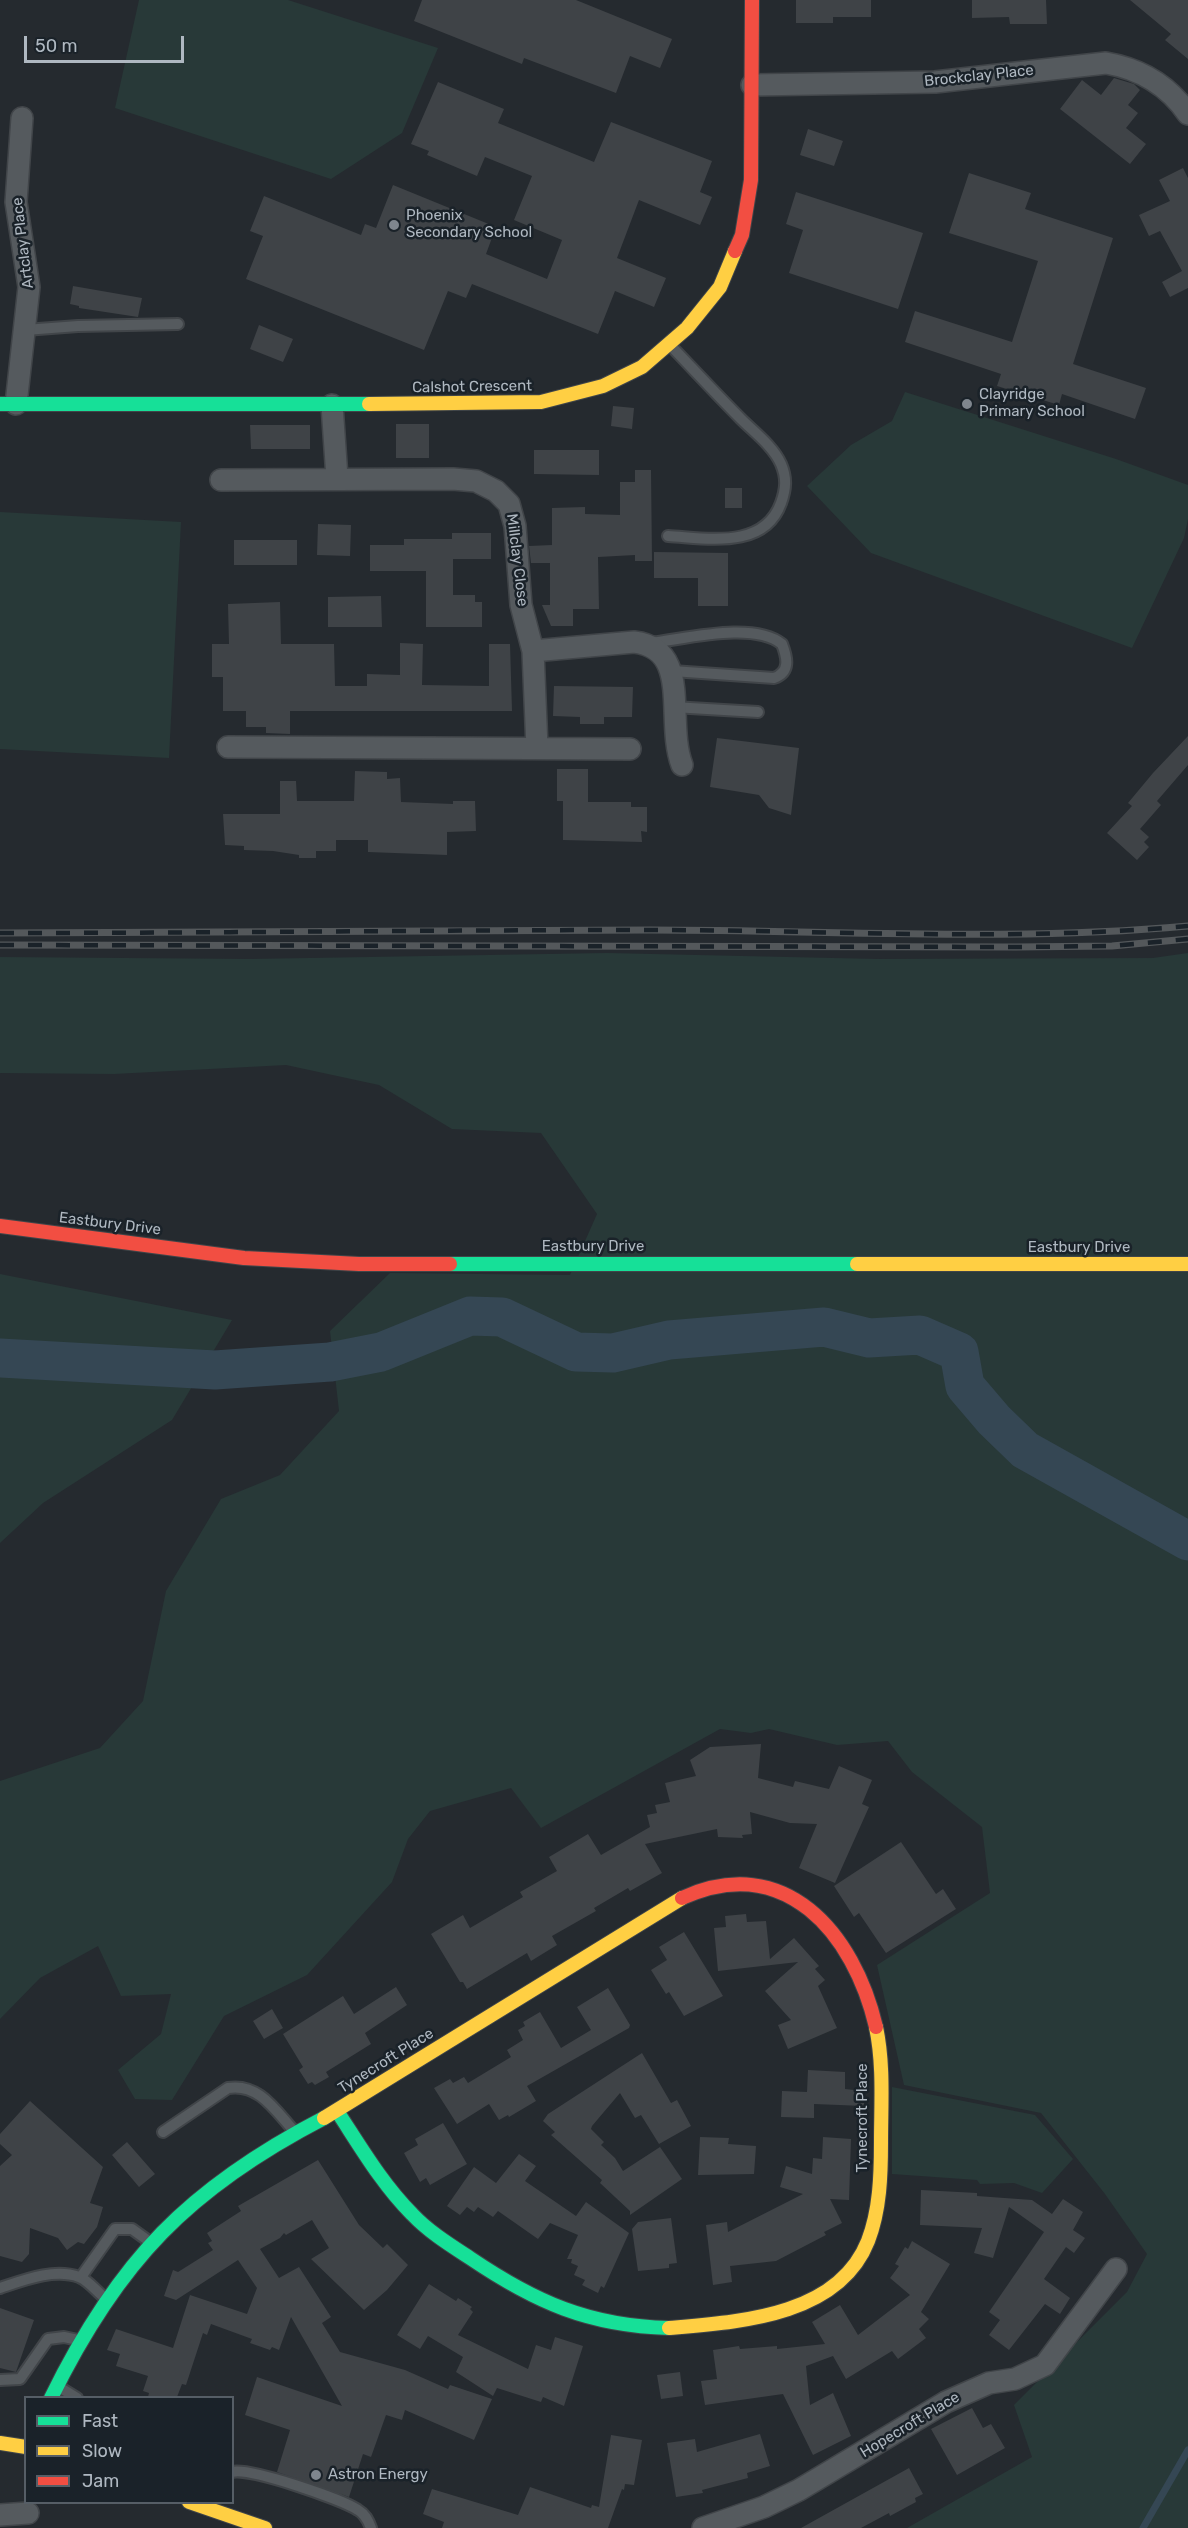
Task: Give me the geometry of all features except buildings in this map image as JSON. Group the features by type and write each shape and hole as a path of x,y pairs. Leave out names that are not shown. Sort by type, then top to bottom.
{"street":[{"name":"Calshot Crescent","path":"8,404 332,405 541,402 603,386 642,367 687,328 720,287 742,236 751,180 752,0"},
{"name":"Brockclay Place","path":"752,85 936,82 1106,63 1130,67 1149,76 1179,101 1188,114"},
{"name":"Artclay Place","path":"8,404 25,330 29,287 16,202 22,118"},
{"path":"332,405 337,478"},
{"name":"Millclay Close","path":"221,480 337,478 476,481 496,491 509,504 515,526 521,604 533,651 537,748"},
{"path":"533,651 619,643 650,644 665,656 672,671 674,736 682,765"},
{"path":"228,747 630,749"},
{"name":"Eastbury Drive","path":"0,1226 244,1258 359,1264 1188,1264"},
{"name":"Tynecroft Place","path":"53,2391 78,2340 105,2298 150,2242 171,2221 223,2178 295,2131 337,2111 681,1899 731,1883 760,1885 788,1893 811,1909 850,1962 867,2000 878,2037 881,2075 880,2182 872,2227 860,2257 841,2281 816,2299 781,2312 734,2321 660,2328 623,2327 580,2317 534,2299 445,2240 408,2211 337,2111"},
{"name":"Hopecroft Place","path":"703,2528 764,2507 799,2490 946,2402 989,2384 1015,2379 1045,2365 1116,2270"},
{"path":"0,2443 24,2447"},
{"path":"199,2504 265,2528"},
{"path":"0,2515 28,2513"}],"lane":[{"path":"25,330 78,326 178,324"},
{"path":"668,536 728,539 747,536 764,528 777,515 787,487 780,463 762,440 669,343"},
{"path":"650,644 719,634 765,634 782,644 788,659 781,676 774,678 672,671"},
{"path":"673,707 758,712"},
{"path":"163,2132 228,2088 240,2086 261,2095 295,2131"},
{"path":"81,2277 115,2229 132,2229 150,2242"},
{"path":"0,2288 41,2276 60,2274 81,2277 105,2298"},
{"path":"0,2380 20,2379 48,2339 64,2337 78,2340"},
{"path":"53,2391 73,2396"},
{"path":"234,2472 256,2473 350,2506 367,2518 371,2528"}],"shaded area":[{"path":"139,0 288,0 438,48 402,133 331,179 115,108"},
{"path":"905,392 1116,459 1188,485 1188,519 1184,538 1132,648 871,553 807,486 851,445 892,421"},
{"path":"0,512 181,522 169,758 0,749"},
{"path":"607,953 878,959 1153,958 1188,953 1188,2528 907,2528 1032,2457 1014,2405 1127,2292 1147,2254 1105,2194 1041,2113 904,2085 877,1965 990,1893 982,1827 912,1772 888,1741 837,1745 769,1729 751,1733 720,1729 541,1828 511,1788 430,1811 408,1839 392,1882 307,1975 224,2016 172,2100 135,2099 118,2070 161,2034 171,1994 121,1996 98,1946 40,1978 0,2019 0,1781 100,1748 143,1701 166,1591 221,1499 280,1475 339,1411 330,1331 390,1273 570,1275 597,1214 541,1133 452,1129 379,1085 286,1065 114,1074 0,1073 0,957 250,959"},
{"path":"0,1274 232,1320 172,1420 43,1503 0,1543"},
{"path":"892,2087 1035,2115 1073,2159 1042,2193 1014,2183 980,2184 977,2180 892,2174"}],"waterway":[{"path":"0,1358 215,1370 330,1362 381,1352 470,1316 502,1317 576,1352 613,1353 669,1340 824,1327 869,1338 920,1335 959,1352 965,1386 994,1420 1025,1450 1188,1541"},
{"path":"1143,2528 1188,2450"}],"railway":[{"path":"0,933 718,930 987,934 1121,931 1188,926"},
{"path":"0,945 1016,947 1112,946 1188,939"}],"traffic: fast":[{"path":"0,404 369,404"},
{"path":"450,1264 857,1264"},
{"path":"337,2111 372,2164 412,2214 440,2238 494,2274 540,2299 588,2317 640,2326 669,2328"},
{"path":"52,2396 76,2350 103,2306 131,2268 162,2233 196,2201 234,2172 324,2118"}],"traffic: slow":[{"path":"369,404 541,402 603,386 642,367 687,328 720,287 735,251"},
{"path":"857,1264 1188,1264"},
{"path":"324,2118 682,1898"},
{"path":"669,2328 725,2323 783,2311 810,2300 834,2286 854,2266 868,2241 879,2192 882,2084 876,2027"},
{"path":"0,2443 24,2447"},
{"path":"195,2504 265,2528"}],"traffic: jam":[{"path":"735,251 742,235 751,180 752,0"},
{"path":"0,1226 244,1258 359,1264 450,1264"},
{"path":"682,1898 719,1886 753,1885 783,1893 809,1910 832,1932 851,1961 866,1993 876,2027"}],"place":[{"name":"Phoenix Secondary School","path":"394,225"},
{"name":"Clayridge Primary School","path":"967,404"},
{"name":"Astron Energy","path":"316,2475"}]}
